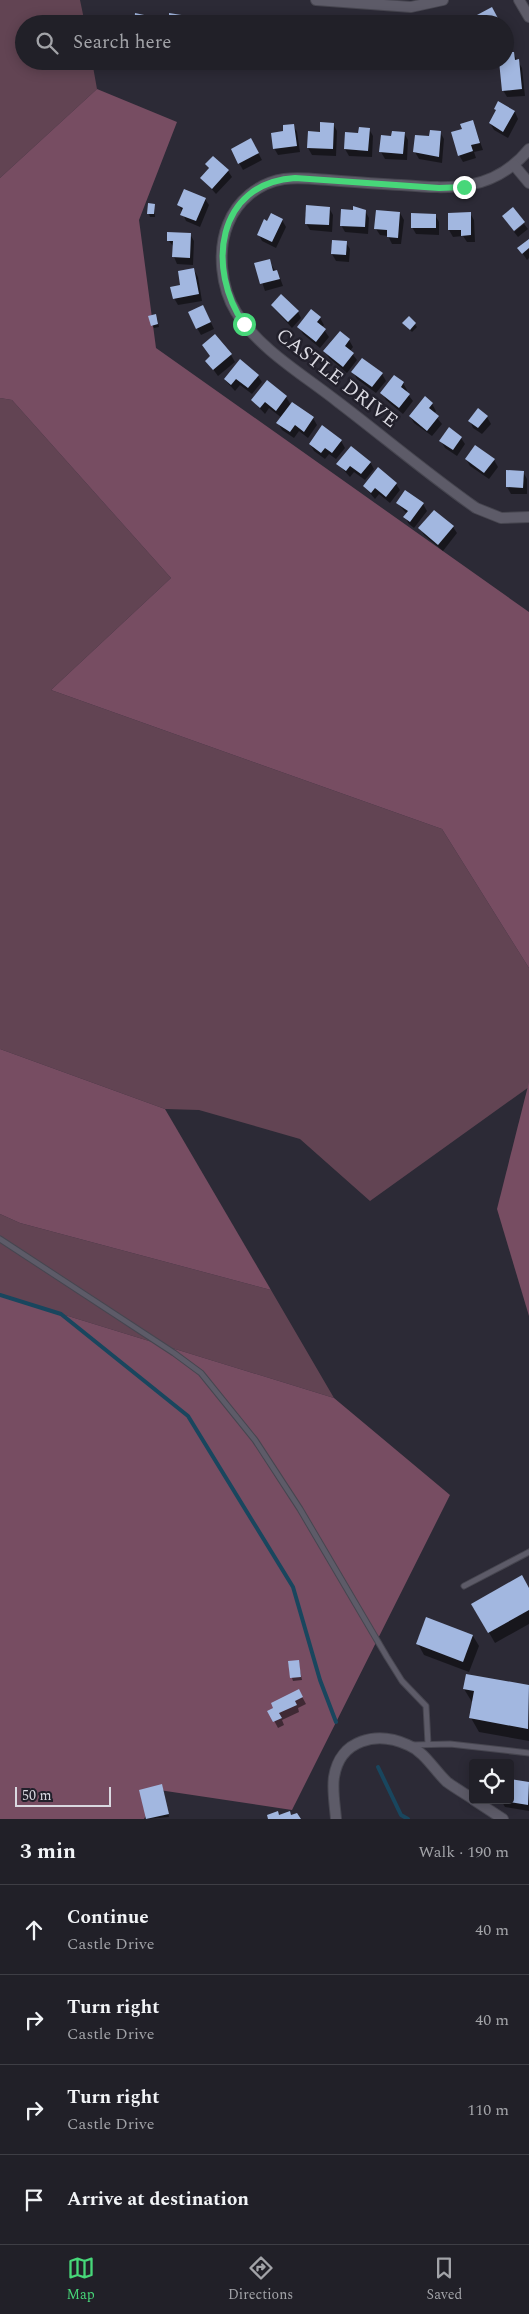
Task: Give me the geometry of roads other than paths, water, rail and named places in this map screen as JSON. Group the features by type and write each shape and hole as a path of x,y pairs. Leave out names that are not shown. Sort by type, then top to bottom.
{"street":[{"path":"316,0 411,7 443,0"},
{"path":"520,0 529,17"},
{"name":"CASTLE DRIVE","path":"529,149 514,165 490,180 452,189 303,178 283,179 270,183 247,196 238,206 225,231 222,257 226,286 236,311 265,345 476,508 501,518 529,517"},
{"path":"514,165 529,183"},
{"path":"336,1819 334,1778 337,1765 355,1742 368,1738 385,1738 409,1745 423,1754 448,1782 469,1797"},
{"path":"480,1804 503,1819"}],"lane":[{"path":"0,1239 87,1294 174,1353 201,1373 220,1393 256,1440 300,1509 402,1681 426,1706 428,1744"},
{"path":"464,1586 529,1552"},
{"path":"409,1745 428,1744 529,1753"}],"waterway":[{"path":"0,1295 61,1314 188,1416 293,1587 320,1680 336,1722"},
{"path":"378,1767 401,1815 408,1819"}]}
